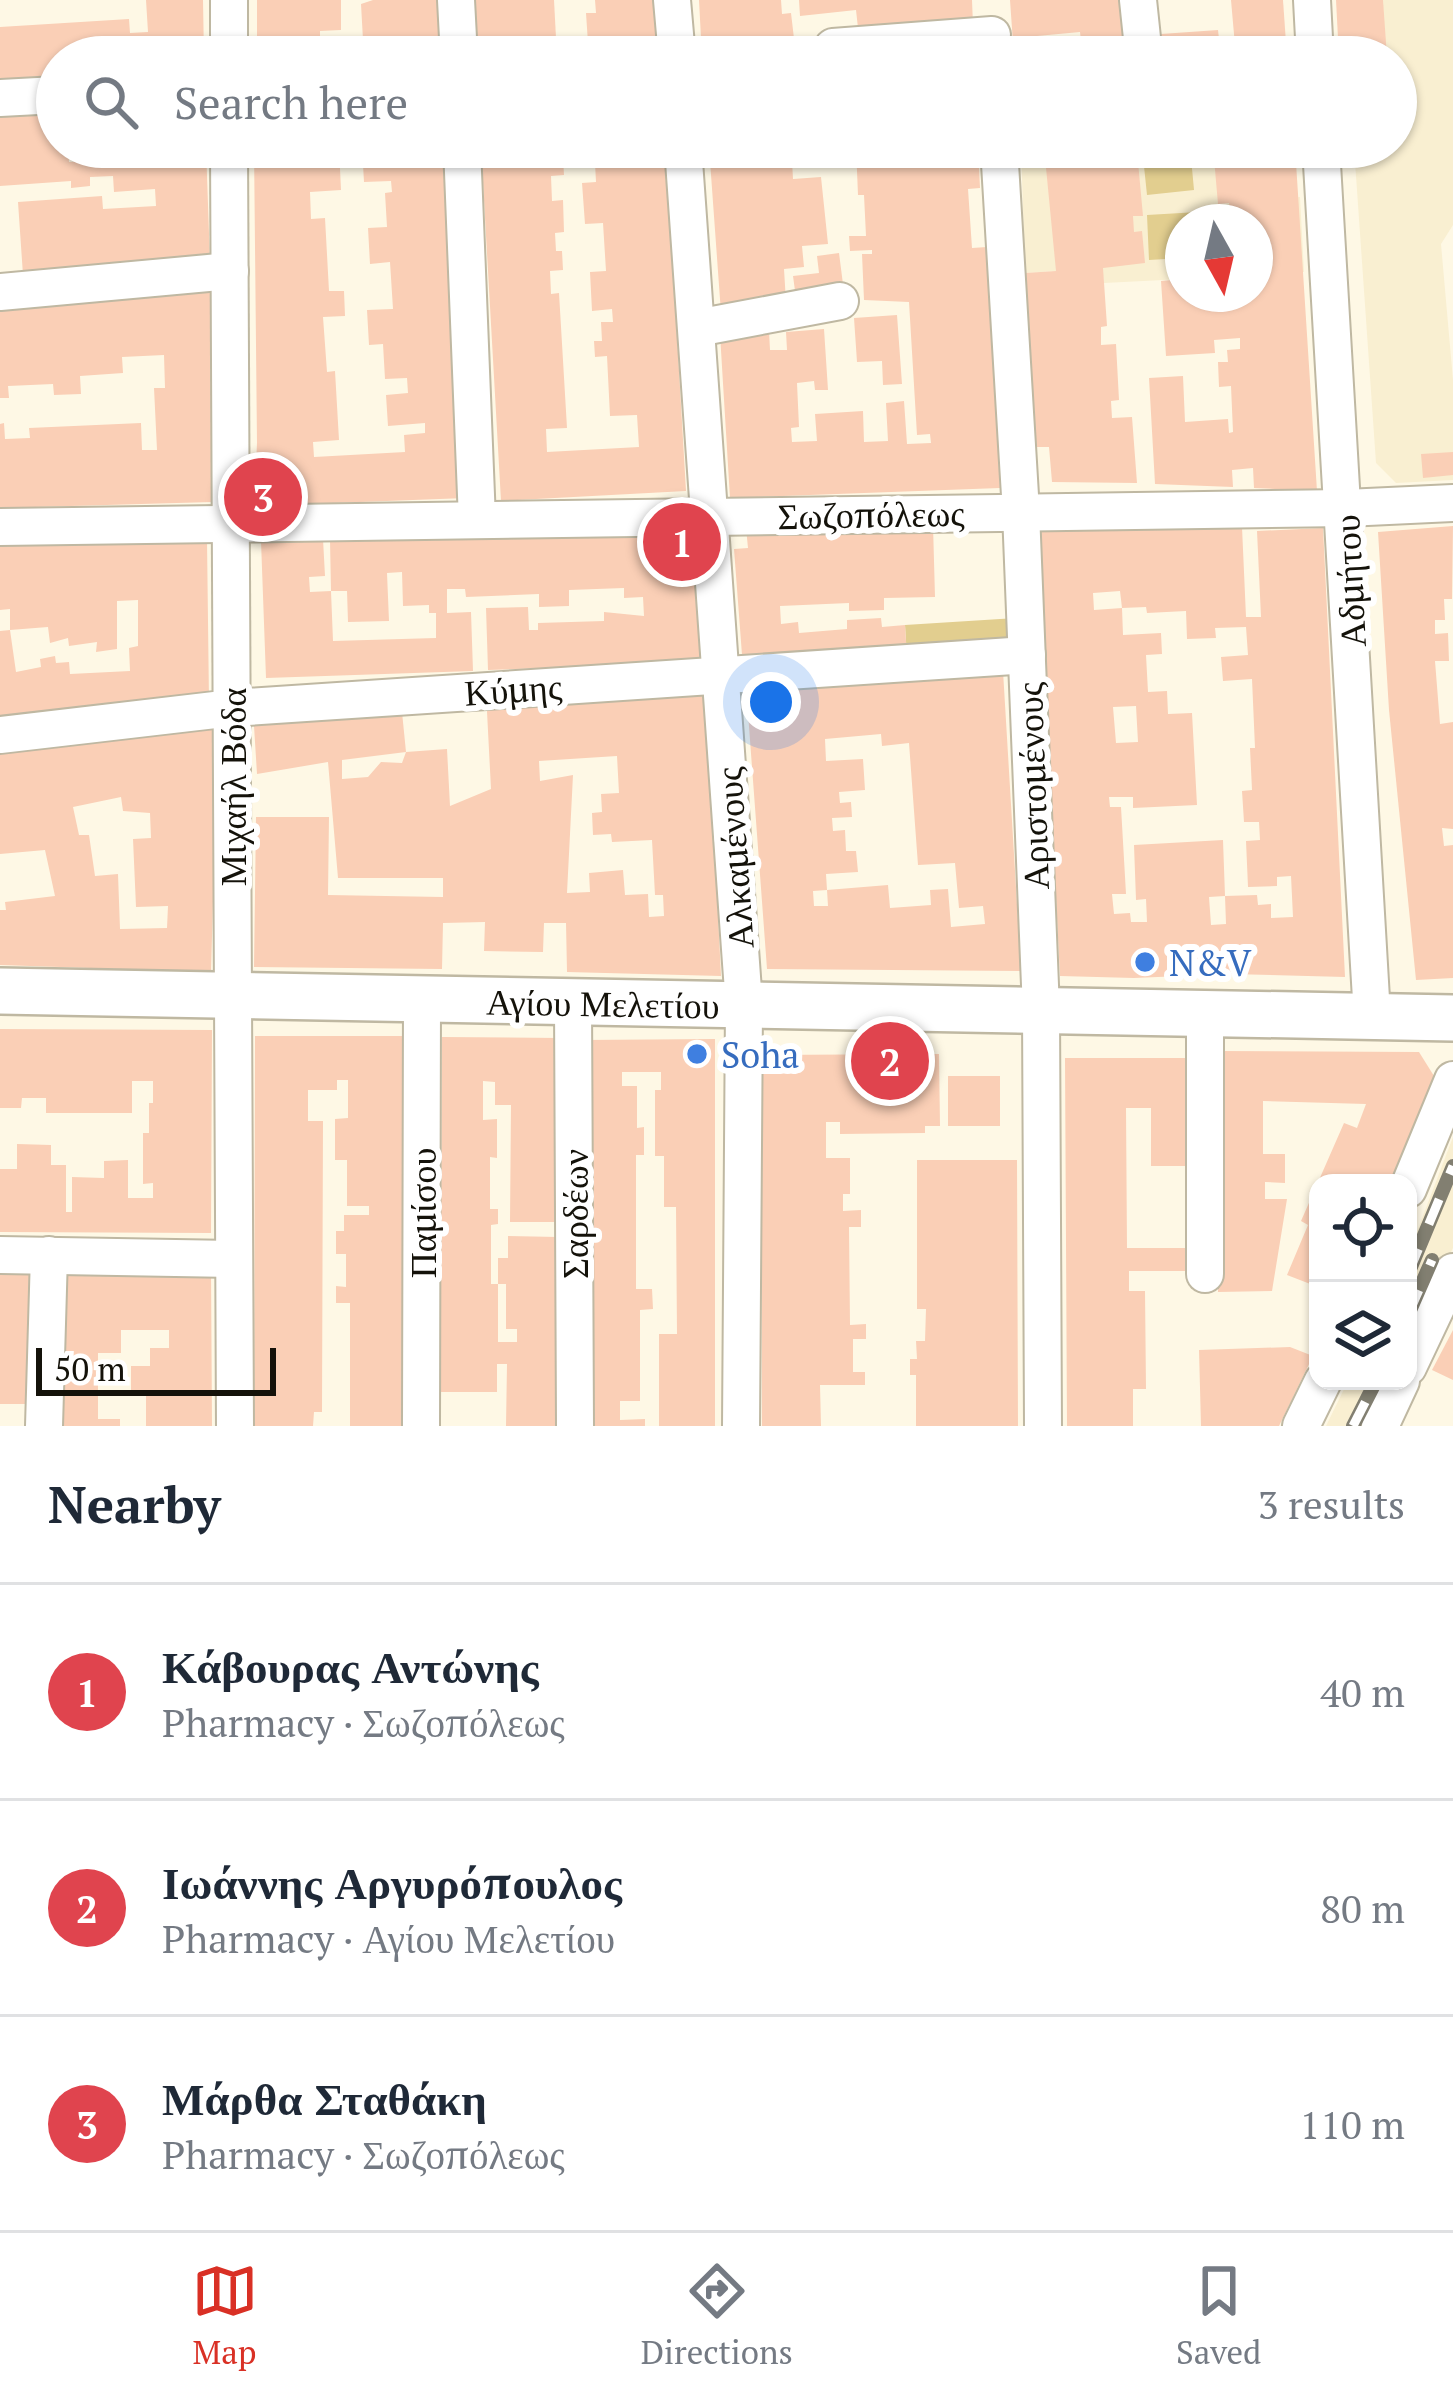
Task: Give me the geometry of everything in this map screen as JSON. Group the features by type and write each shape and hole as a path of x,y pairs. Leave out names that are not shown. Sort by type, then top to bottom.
{"main road":[{"name":"Αγίου Μελετίου","path":"0,992 1453,1018"}],"street":[{"path":"229,0 229,36"},
{"path":"457,0 458,36"},
{"path":"673,0 676,36"},
{"path":"1138,0 1142,36"},
{"path":"1312,0 1315,36"},
{"path":"936,36 992,30"},
{"path":"0,98 36,96"},
{"name":"Μιχαήλ Βόδα","path":"229,168 235,1426"},
{"path":"463,168 477,520"},
{"name":"Αλκαμένους","path":"685,168 744,1005 741,1426"},
{"name":"Αριστομένους","path":"1000,168 1022,512 1041,1010 1042,1426"},
{"name":"Αδμήτου","path":"1323,168 1372,1016"},
{"path":"0,292 230,272"},
{"path":"697,328 840,301"},
{"name":"Σωζοπόλεως","path":"0,526 1346,508 1453,502"},
{"name":"Κύμης","path":"0,735 232,708 1027,656"},
{"name":"Παμίσου","path":"421,1426 422,1000"},
{"name":"Σαρδέων","path":"572,1002 575,1426"},
{"path":"1205,1013 1205,1274"},
{"path":"1414,1174 1453,1080"},
{"path":"0,1255 234,1259"},
{"path":"44,1426 49,1255"},
{"path":"1417,1348 1453,1272"},
{"path":"1301,1426 1319,1390"},
{"path":"1380,1426 1397,1390"}],"shaded area":[{"path":"1343,0 1453,0 1453,225 1441,244 1453,380 1453,480 1396,483 1376,463 1355,168 1417,168 1417,36 1346,36"},
{"path":"1022,168 1215,168 1219,204 1165,204 1165,280 1104,283 1102,268 1025,273"},
{"path":"1144,168 1192,168 1194,190 1147,195"},
{"path":"1300,197 1304,272 1273,274 1273,204 1219,204"},
{"path":"1165,214 1165,259 1149,260 1147,215"},
{"path":"1016,618 1018,651 907,657 905,625"},
{"path":"1453,1137 1453,1248 1417,1322 1417,1231"},
{"path":"1344,1390 1384,1390 1366,1426 1326,1426"}],"building":[{"path":"146,0 203,0 204,36 36,36 36,89 0,91 0,27 129,19 130,33 148,32"},
{"path":"257,0 341,0 341,30 320,31 320,36 257,36"},
{"path":"442,0 444,36 363,36 361,4"},
{"path":"472,0 554,0 556,36 475,36"},
{"path":"595,0 658,0 660,36 588,36 586,13 596,13"},
{"path":"699,0 781,0 782,14 791,13 794,36 701,36"},
{"path":"799,0 972,0 973,25 859,36 856,10 800,16"},
{"path":"1010,0 1122,0 1125,36 1080,36 1080,32 1013,36"},
{"path":"1231,0 1283,0 1286,36 1234,36"},
{"path":"1336,0 1383,0 1386,36 1338,36"},
{"path":"1218,30 1219,36 1161,36"},
{"path":"36,103 36,168 207,168 210,262 23,275 18,202 102,196 103,209 156,206 155,189 114,192 113,176 90,177 90,186 71,188 71,181 0,186 0,106"},
{"path":"254,168 340,168 341,190 310,192 311,219 325,218 329,291 344,291 345,316 323,317 327,372 335,371 339,440 313,442 314,457 405,452 404,435 425,433 425,423 388,426 386,395 408,393 407,378 385,379 383,344 369,345 367,310 393,309 390,262 370,264 368,228 387,227 385,193 392,192 391,181 364,182 363,168 451,168 466,498 254,506"},
{"path":"482,168 564,168 564,175 551,176 552,201 563,200 564,232 555,233 563,270 550,271 551,294 559,293 567,428 546,429 547,452 639,447 637,415 610,416 607,356 595,357 594,341 602,341 601,322 613,322 612,309 592,311 590,272 606,271 603,223 585,224 582,183 596,182 595,168 667,168 686,491 501,501"},
{"path":"711,168 792,168 793,179 821,177 828,244 802,246 804,267 784,269 786,302 721,313"},
{"path":"857,168 979,168 980,188 968,189 972,248 987,247 1000,488 730,498 720,334 769,331 770,350 787,350 786,332 824,329 828,390 815,390 814,381 797,383 799,427 791,428 792,442 817,441 815,414 863,411 864,442 888,441 886,403 904,401 907,444 931,443 930,434 917,435 909,302 864,300 862,254 872,254 872,250 850,251 849,236 866,236 864,195 858,195"},
{"path":"1046,168 1139,168 1143,216 1133,216 1134,232 1142,231 1145,263 1103,268 1107,326 1101,327 1101,345 1116,344 1119,400 1111,401 1112,418 1132,417 1137,483 1052,482 1049,447 1034,447 1025,273 1056,271"},
{"path":"1215,168 1296,168 1317,491 1254,488 1253,468 1232,470 1233,487 1155,484 1149,378 1183,376 1185,422 1228,419 1229,433 1233,432 1231,386 1219,387 1218,362 1228,362 1227,350 1240,349 1240,338 1214,340 1215,353 1166,356 1161,281 1165,281 1165,312 1273,312 1273,204 1218,204"},
{"path":"839,253 844,292 796,298 793,276 819,273 817,256"},
{"path":"210,291 212,502 0,508 0,424 4,423 5,439 30,438 29,428 141,423 142,450 157,450 154,388 165,388 164,355 122,357 123,373 80,376 81,394 54,395 53,384 8,386 9,398 0,398 0,305"},
{"path":"897,315 902,384 883,385 882,361 857,362 854,318"},
{"path":"1453,452 1453,475 1423,478 1421,454"},
{"path":"933,525 935,597 884,598 884,610 849,611 849,603 780,606 781,624 798,622 799,633 847,629 847,620 881,618 882,627 905,625 907,657 743,668 734,549 748,548 746,528"},
{"path":"1453,526 1452,599 1444,599 1445,620 1435,620 1435,634 1448,633 1449,661 1435,661 1440,724 1453,722 1453,829 1442,828 1444,846 1453,845 1453,978 1416,980 1389,710 1378,532"},
{"path":"1242,527 1246,617 1261,617 1257,531 1323,528 1345,977 1060,976 1037,530","holes":["1120,591 1122,608 1094,610 1093,593","1146,607 1147,613 1186,611 1187,639 1216,638 1215,628 1246,627 1248,655 1221,657 1223,681 1252,679 1252,790 1242,791 1244,822 1259,822 1260,840 1246,841 1248,887 1277,886 1277,877 1291,876 1293,917 1271,918 1271,904 1258,905 1257,895 1225,896 1223,840 1134,845 1136,900 1146,899 1147,922 1131,922 1130,913 1114,914 1112,894 1126,894 1121,807 1110,807 1109,797 1133,797 1133,808 1197,805 1192,713 1168,714 1167,691 1148,692 1146,655 1162,654 1161,633 1123,635 1122,608","1136,706 1138,742 1116,743 1113,707","1225,896 1226,924 1211,925 1209,897"]},
{"path":"698,528 702,663 488,670 486,608 528,607 529,630 538,630 538,623 604,621 604,612 644,616 643,597 624,598 624,588 569,590 569,606 539,607 539,594 466,597 465,589 447,589 447,613 471,612 473,671 266,678 261,541 323,539 325,576 309,577 310,592 331,591 330,540","holes":["402,572 403,606 429,605 429,613 436,613 436,638 333,641 331,591 347,591 348,622 389,621 387,573"]},
{"path":"207,540 209,702 0,720 0,631 10,630 10,609 0,610 0,542","holes":["138,600 138,646 129,648 130,671 70,674 69,662 56,663 55,656 40,659 41,667 16,672 10,630 48,627 50,643 68,638 69,646 97,642 96,652 117,649 117,601"]},
{"path":"1003,671 1021,971 767,969 746,686","holes":["881,734 882,746 909,743 918,865 955,863 959,908 983,906 985,924 951,927 948,889 930,890 931,905 890,908 888,885 827,890 826,874 858,872 856,851 846,851 845,830 833,831 832,818 852,817 851,802 840,803 839,792 865,790 863,759 826,761 825,739","827,890 828,906 814,906 813,891"]},
{"path":"707,691 721,976 567,972 566,923 544,923 543,952 484,951 485,922 443,923 442,969 254,967 256,817 329,817 328,895 443,897 443,878 338,878 328,762 257,774 253,710 401,702 406,752 447,749 450,806 491,789 486,692","holes":["406,752 402,763 381,762 368,777 342,779 342,760","617,756 619,793 601,794 602,812 592,813 593,835 611,834 612,842 652,840 655,895 663,895 664,916 649,917 648,894 625,895 623,870 589,873 590,892 567,893 573,775 540,781 539,761"]},
{"path":"218,726 211,972 0,965 0,910 6,910 5,902 55,896 45,850 0,854 0,754","holes":["121,797 123,811 150,813 151,838 133,839 136,907 168,906 167,928 120,929 118,874 95,876 89,835 79,835 73,807"]},
{"path":"0,1029 212,1030 211,1233 0,1232 0,1169 17,1169 17,1144 51,1145 51,1165 66,1165 66,1212 72,1212 72,1177 104,1178 104,1161 128,1160 128,1198 153,1198 153,1183 143,1184 143,1133 149,1133 153,1081 132,1081 132,1113 46,1113 46,1098 22,1098 21,1108 0,1108"},
{"path":"255,1036 405,1036 404,1426 350,1426 350,1303 336,1303 336,1286 346,1287 346,1254 336,1254 336,1231 344,1231 344,1215 369,1215 369,1206 347,1206 347,1160 335,1160 335,1119 348,1118 348,1080 337,1080 337,1090 308,1090 308,1121 323,1121 322,1412 314,1412 313,1426 254,1426"},
{"path":"442,1037 561,1038 559,1222 510,1222 511,1105 495,1105 495,1082 483,1081 483,1120 497,1119 497,1158 490,1157 490,1209 498,1209 498,1224 491,1225 491,1284 498,1284 498,1258 508,1258 508,1236 558,1237 557,1426 506,1426 507,1364 497,1364 497,1392 440,1392","holes":["498,1284 506,1284 506,1329 517,1329 517,1342 498,1342"]},
{"path":"715,1039 715,1426 659,1426 659,1334 677,1334 676,1207 664,1207 664,1156 655,1156 655,1090 661,1090 661,1072 622,1072 622,1086 637,1086 637,1128 644,1127 644,1155 636,1155 636,1289 652,1289 653,1309 640,1310 640,1401 620,1401 620,1420 645,1419 645,1426 583,1426 583,1040"},
{"path":"1217,1051 1419,1052 1434,1076 1395,1174 1322,1174 1344,1123 1357,1128 1366,1104 1263,1101 1263,1154 1285,1154 1285,1183 1265,1182 1265,1199 1287,1199 1272,1291 1218,1292"},
{"path":"939,1054 940,1126 925,1126 925,1133 840,1134 840,1122 826,1122 826,1158 850,1158 850,1194 843,1194 843,1211 861,1210 861,1227 849,1227 850,1325 866,1324 866,1339 853,1339 853,1372 865,1372 865,1385 820,1385 821,1426 762,1426 761,1055"},
{"path":"1065,1058 1192,1058 1192,1166 1151,1166 1151,1108 1126,1108 1127,1248 1187,1248 1187,1271 1129,1271 1129,1291 1145,1291 1146,1389 1133,1389 1133,1426 1067,1426"},
{"path":"948,1076 1000,1076 1000,1126 948,1126"},
{"path":"917,1160 1017,1160 1018,1426 916,1426 916,1375 910,1375 910,1359 917,1359 916,1341 925,1341 926,1309 917,1309"},
{"path":"1309,1203 1309,1284 1287,1275 1308,1225 1301,1221"},
{"path":"57,1268 211,1268 212,1426 146,1426 146,1391 131,1391 131,1366 150,1366 150,1348 169,1348 169,1330 121,1330 121,1353 98,1353 98,1419 120,1419 120,1426 56,1426"},
{"path":"0,1271 34,1271 33,1404 0,1404"},
{"path":"1453,1330 1453,1380 1432,1370"},
{"path":"1290,1347 1309,1354 1309,1364 1279,1426 1201,1426 1199,1350"}],"railway":[{"path":"1417,1252 1453,1166"},
{"path":"1417,1294 1432,1260"},
{"path":"1353,1426 1371,1390"}],"place":[{"name":"Μάρθα Σταθάκη","path":"263,497"},
{"name":"Κάβουρας Αντώνης","path":"682,542"},
{"name":"N&V","path":"1145,962"},
{"name":"Soha","path":"697,1054"},
{"name":"Ιωάννης Αργυρόπουλος","path":"890,1061"}]}
